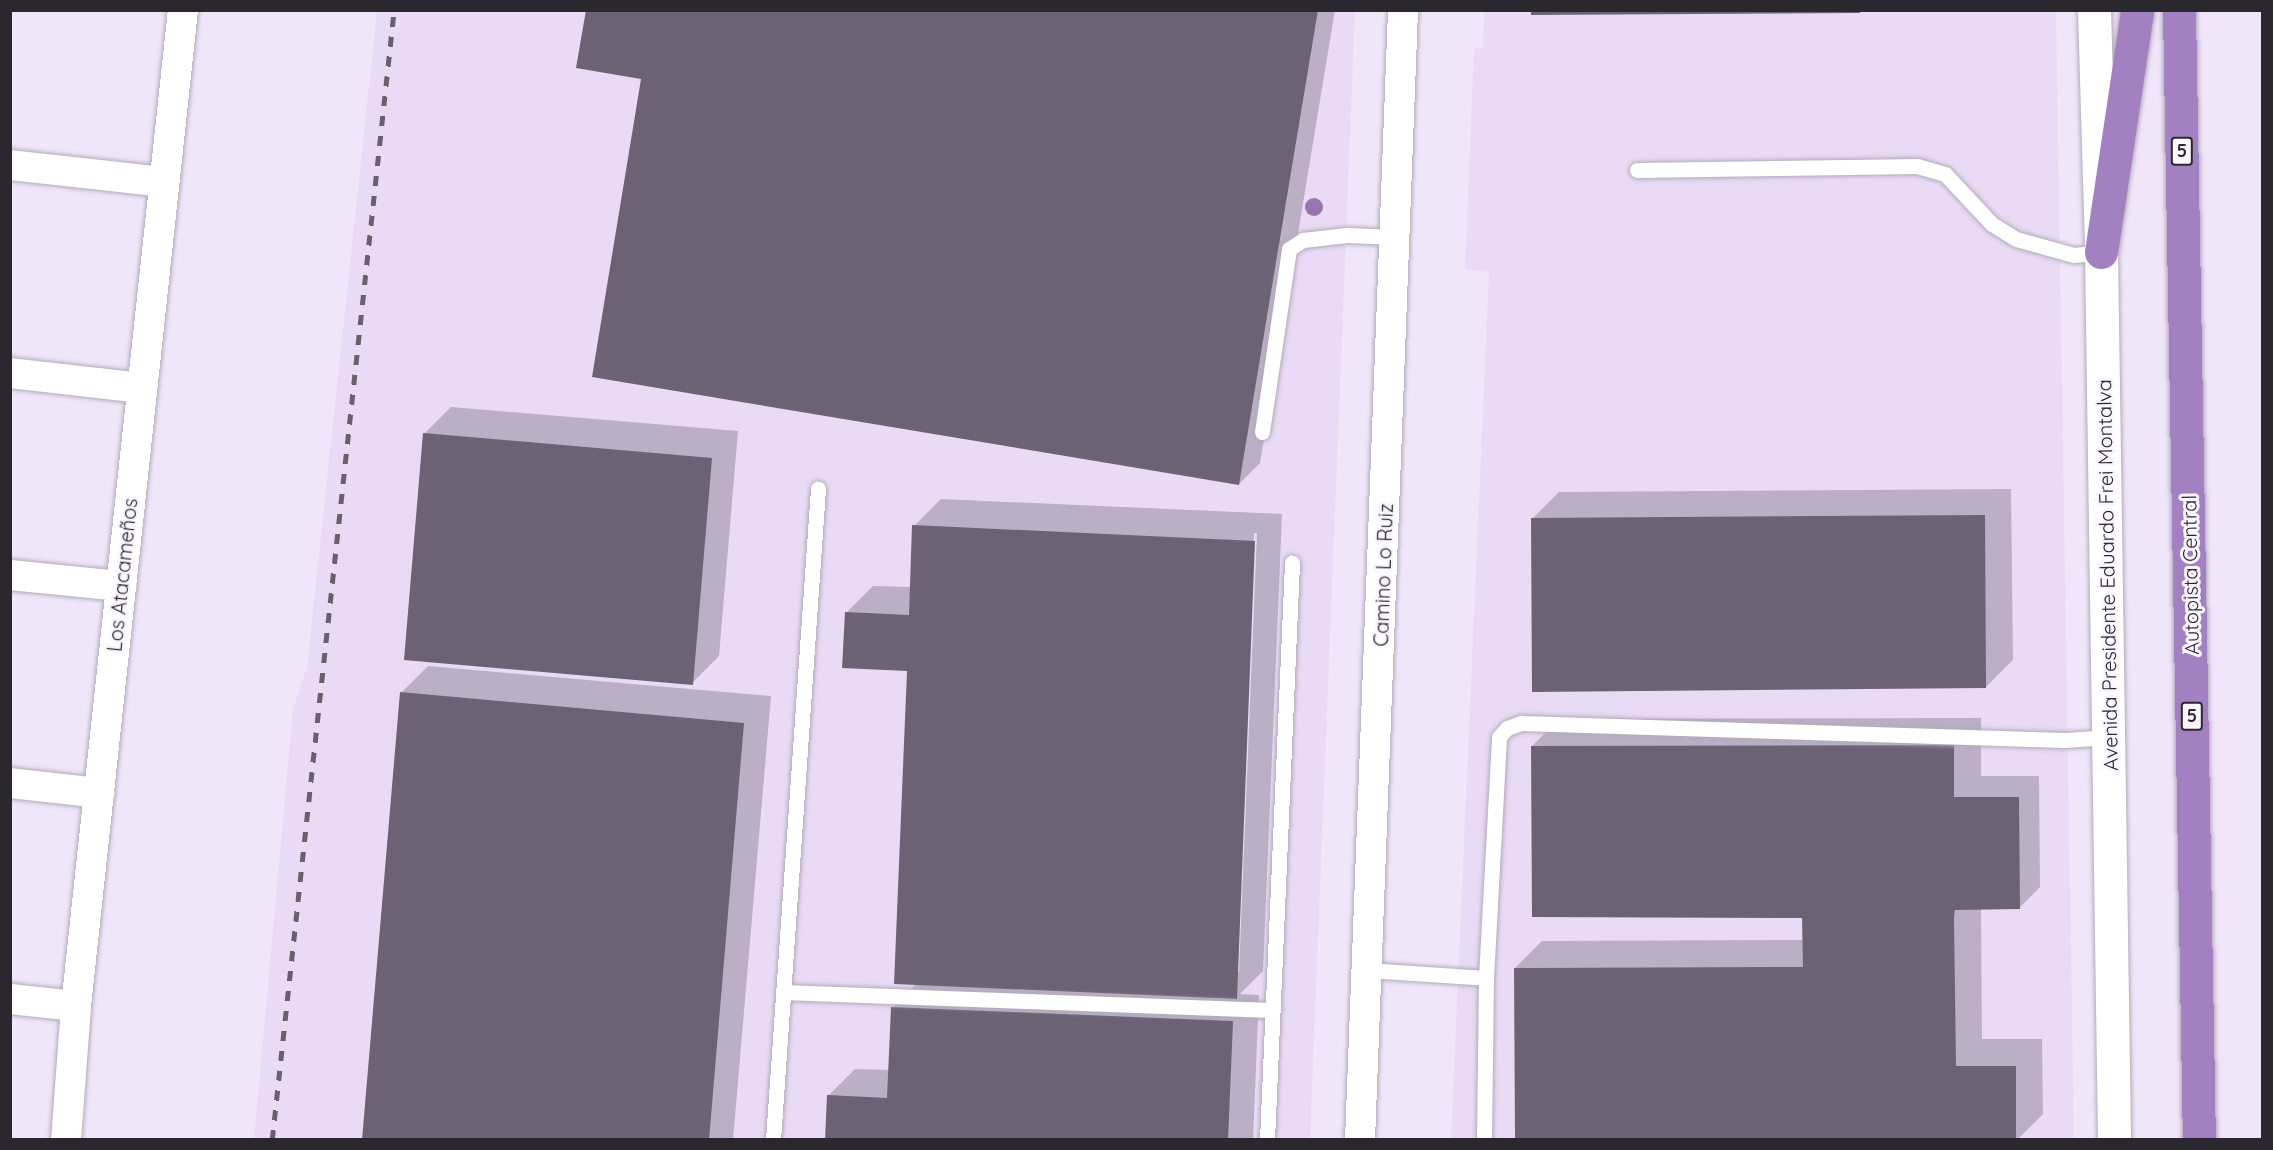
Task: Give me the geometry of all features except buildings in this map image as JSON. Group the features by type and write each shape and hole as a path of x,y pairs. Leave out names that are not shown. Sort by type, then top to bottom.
{"highway":[{"path":"2102,252 2137,10"},
{"name":"Autopista Central","path":"2180,10 2199,1140"}],"main road":[{"name":"Avenida Presidente Eduardo Frei Montalva","path":"2094,10 2102,252 2114,1140"}],"street":[{"name":"Los Atacameños","path":"66,1140 76,1006 183,10"},
{"name":"Camino Lo Ruiz","path":"1360,1140 1403,10"},
{"path":"10,165 165,182"},
{"path":"10,373 142,388"},
{"path":"10,575 121,586"},
{"path":"10,783 99,793"},
{"path":"10,999 76,1006"}],"lane":[{"path":"1637,170 1917,166 1945,174 1992,224 2016,239 2074,255 2102,252"},
{"path":"1262,432 1289,249 1303,240 1347,235 1396,237"},
{"path":"773,1140 818,489"},
{"path":"1268,1140 1271,1010 1292,563"},
{"path":"1484,1140 1486,978 1500,737 1507,728 1521,723 2065,740 2109,737"},
{"path":"1367,970 1486,978"},
{"path":"783,992 1271,1010"}],"shaded area":[{"path":"377,11 1355,11 1310,1139 254,1140 293,709 307,667"},
{"path":"1484,11 2056,11 2074,1139 1451,1140 1489,272 1465,269 1474,49 1483,47"}],"railway":[{"path":"272,1140 394,10"}]}
